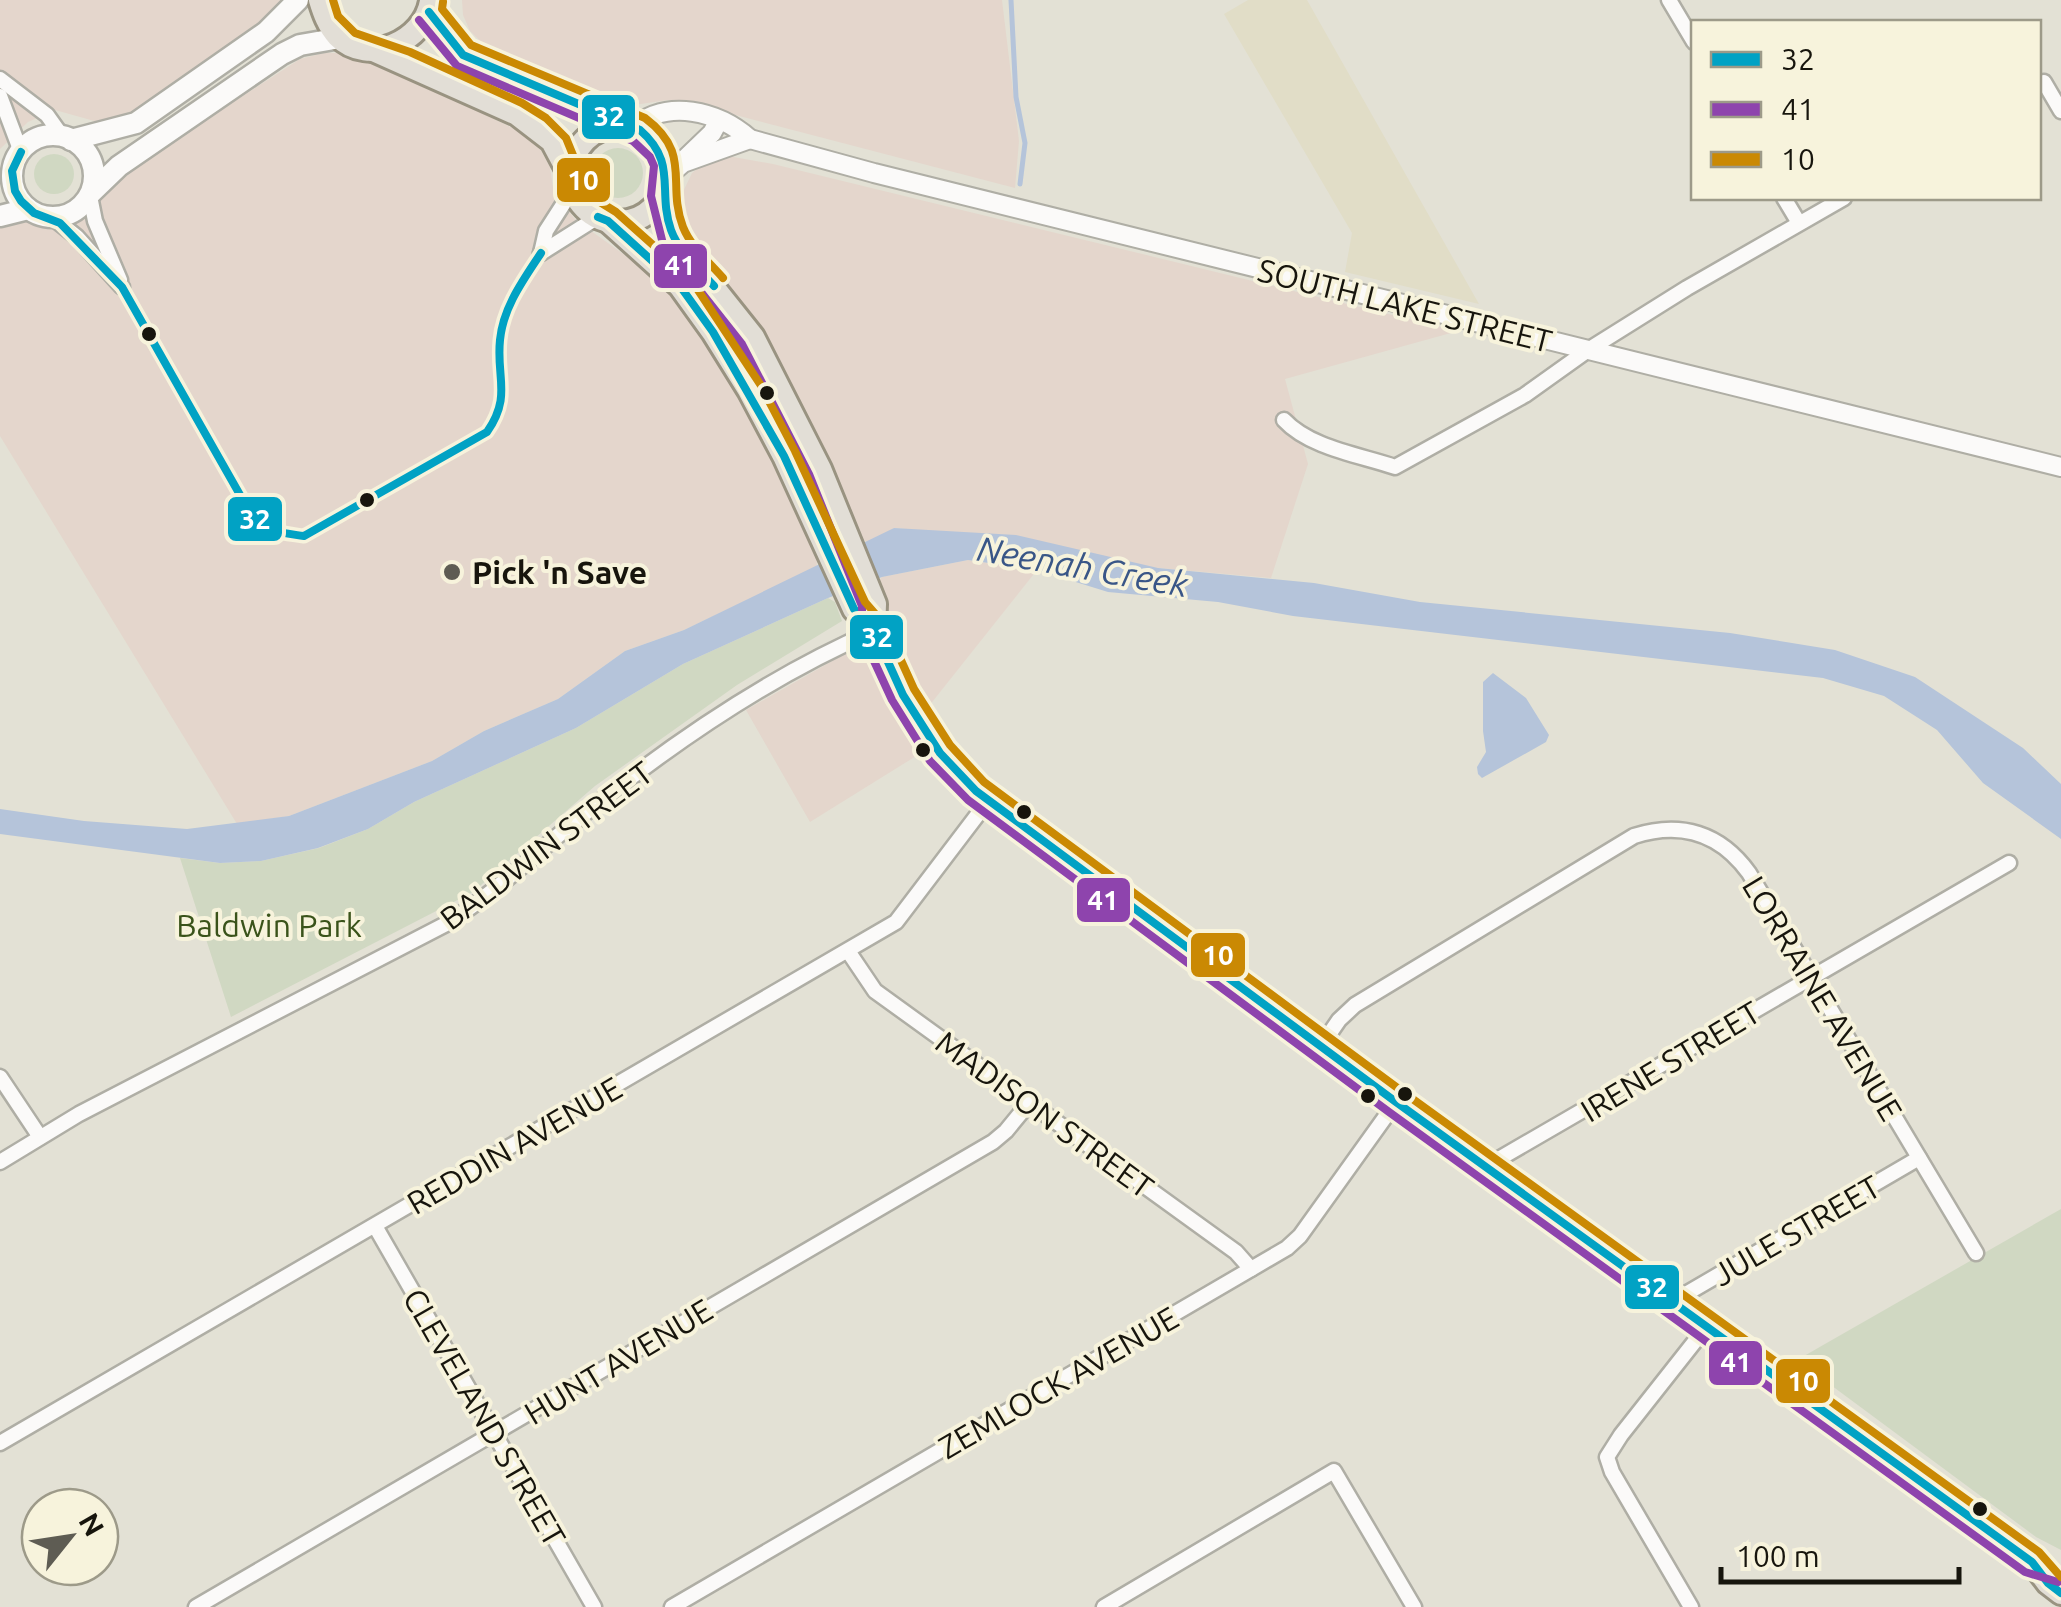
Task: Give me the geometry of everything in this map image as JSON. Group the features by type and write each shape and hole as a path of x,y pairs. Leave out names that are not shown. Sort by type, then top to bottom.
{"main road":[{"path":"298,0 266,32 136,123 67,138 36,139 12,160 15,191 28,209 52,218 76,211 119,166 282,54 310,42 340,38 518,114 552,141 580,202 680,286 712,332 842,553 857,588 854,609 874,630 920,724 940,753 988,802 2032,1562 2061,1593"},
{"path":"320,0 327,22 340,38"},
{"path":"371,50 406,39 420,27 430,6"},
{"path":"430,6 463,55 652,138 671,178 674,238 738,316 764,358 820,469 842,553"},
{"path":"572,182 574,158 590,135 602,128 629,127"},
{"path":"67,138 88,155 93,166 91,194"},
{"path":"603,219 640,217 654,207 671,178"},
{"path":"0,216 28,209"},
{"path":"2032,1562 2061,1570"}],"street":[{"path":"1669,0 1691,37"},
{"path":"2061,72 2041,84 2061,111"},
{"path":"0,79 67,138"},
{"path":"0,96 12,160"},
{"name":"SOUTH LAKE STREET","path":"629,127 669,110 719,120 735,126 750,139 1042,216 2061,467"},
{"path":"671,178 719,120"},
{"path":"671,178 750,139"},
{"path":"572,182 546,232 541,253 603,219"},
{"path":"52,218 76,237 122,287 95,220 91,194"},
{"path":"1785,200 1799,223"},
{"path":"1284,420 1295,432 1310,439 1395,467 1525,395 1588,350 1840,200"},
{"name":"BALDWIN STREET","path":"0,1162 40,1137 446,924 478,904 566,829 704,726 814,660 874,630"},
{"name":"REDDIN AVENUE","path":"0,1443 904,916 988,802"},
{"name":"LORRAINE AVENUE","path":"1321,1046 1339,1020 1355,1006 1634,836 1652,830 1690,830 1708,836 1738,858 1976,1253"},
{"name":"IRENE STREET","path":"1486,1167 2009,863"},
{"name":"MADISON STREET","path":"848,951 875,991 1236,1252 1251,1269"},
{"path":"0,1077 40,1137"},
{"name":"HUNT AVENUE","path":"196,1607 992,1142 1006,1132 1029,1102"},
{"name":"ZEMLOCK AVENUE","path":"672,1607 1296,1242 1396,1102"},
{"name":"JULE STREET","path":"1672,1302 1919,1158"},
{"name":"CLEVELAND STREET","path":"376,1226 594,1607"},
{"path":"1691,1607 1607,1457 1707,1326"},
{"path":"1104,1607 1334,1470 1414,1607"},
{"path":"1132,1590 1142,1607"}],"shaded area":[{"path":"0,0 283,0 247,35 136,111 98,122 55,110 28,122 0,149"},
{"path":"462,0 1002,0 1019,141 1015,188 701,106 668,100 620,107 496,56 470,31"},
{"path":"1248,0 1307,0 1479,304 1345,272 1352,233 1224,14"},
{"path":"341,53 403,75 519,131 539,147 550,167 554,195 577,221 657,278 690,313 747,409 816,551 817,567 684,630 625,651 558,699 484,731 432,761 289,816 237,824 0,436 0,225 29,221 45,225 84,217 139,163 300,59"},
{"path":"728,156 1458,331 1285,379 1308,464 1271,578 1158,568 952,533 894,528 868,543 860,537 827,459 690,237 681,213 682,194 692,173 708,161"},
{"path":"968,560 1037,570 929,706 909,667 877,583 882,577"},
{"path":"862,644 880,686 921,753 810,822 746,710"}],"green space":[{"path":"618,148 636,155 643,173 636,191 618,198 600,191 593,173 600,155"},
{"path":"54,154 68,160 74,174 68,188 54,194 40,188 34,174 40,160"},
{"name":"Baldwin Park","path":"828,598 835,602 842,621 737,685 595,786 473,892 231,1017 180,858 220,863 261,861 319,848 368,829 414,802 576,728 683,664"},
{"path":"2061,1209 2061,1550 2036,1537 1797,1360"}],"water":[{"name":"Neenah Creek","path":"894,528 1016,535 1158,568 1314,583 1420,602 1730,633 1835,650 1915,677 2023,748 2061,784 2061,839 1983,783 1937,730 1884,696 1823,678 1293,616 1218,602 1108,592 1037,570 968,560 882,577 828,598 683,664 576,728 414,802 368,829 318,848 261,861 220,863 0,834 0,809 187,829 289,816 432,761 484,731 558,699 625,651 684,630"},
{"path":"1493,673 1526,698 1549,735 1546,742 1482,778 1477,767 1486,752 1483,682"}],"waterway":[{"path":"1011,0 1016,97 1025,143 1020,184"}],"transit line":[{"name":"10","path":"333,0 338,16 355,33 410,52 522,103 546,118 566,138 595,199 616,212 690,278 760,384 865,602 885,625 914,689 950,745 984,782 1403,1092 2039,1552 2061,1577"},
{"name":"10","path":"443,2 442,9 471,45 645,118 660,131 674,157 683,227 695,248 723,278"},
{"name":"32","path":"429,12 463,55 640,130 652,142 663,166 671,230 690,260 714,286"},
{"name":"41","path":"419,20 457,66 633,141 650,157 654,166 651,196 663,244 742,344 809,474 862,606 862,635 892,700 930,761 968,800 1389,1112 2025,1572 2058,1582"},
{"name":"32","path":"21,152 12,171 21,201 34,213 60,223 122,287 252,516 263,526 282,533 304,536 487,432 501,397 499,353 505,316 541,253"},
{"name":"32","path":"598,217 608,221 680,286 713,332 784,456 854,609 874,631 903,695 940,753 976,791 1396,1102 2032,1562 2061,1593"}],"place":[{"name":"Pick 'n Save","path":"452,572"}]}
